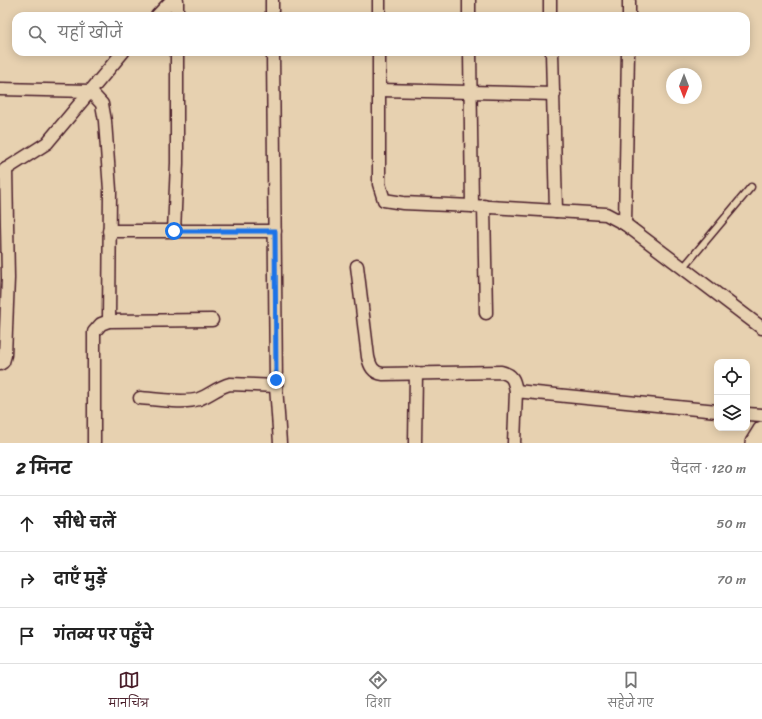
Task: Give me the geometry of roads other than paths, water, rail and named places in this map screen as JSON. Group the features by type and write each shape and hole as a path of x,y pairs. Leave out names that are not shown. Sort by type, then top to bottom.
{"street":[{"path":"161,12 172,0"},
{"path":"177,0 177,12"},
{"path":"272,0 272,12"},
{"path":"379,0 379,12"},
{"path":"469,0 469,12"},
{"path":"550,0 550,12"},
{"path":"629,0 629,12"},
{"path":"0,364 3,362 5,355 8,286 3,171 47,143 119,56"},
{"path":"174,231 177,163 177,56"},
{"path":"273,56 276,386 280,443"},
{"path":"380,56 379,184 384,200 403,204 484,206 606,214 625,224 762,328"},
{"path":"470,56 472,206"},
{"path":"552,56 556,211"},
{"path":"625,224 628,56"},
{"path":"0,89 90,91 102,104 105,121 110,190 109,321"},
{"path":"380,90 554,94"},
{"path":"484,206 486,313"},
{"path":"109,231 275,231"},
{"path":"357,266 370,365 377,373 501,372 509,374 513,379 516,391 514,443"},
{"path":"94,443 94,332 101,324 109,321 212,320"},
{"path":"415,443 416,373"},
{"path":"140,398 190,401 199,399 223,386 230,384 276,386"},
{"path":"516,391 714,411"},
{"path":"750,414 762,415"},
{"path":"754,443 762,430"}],"lane":[{"path":"683,268 751,187"}]}
